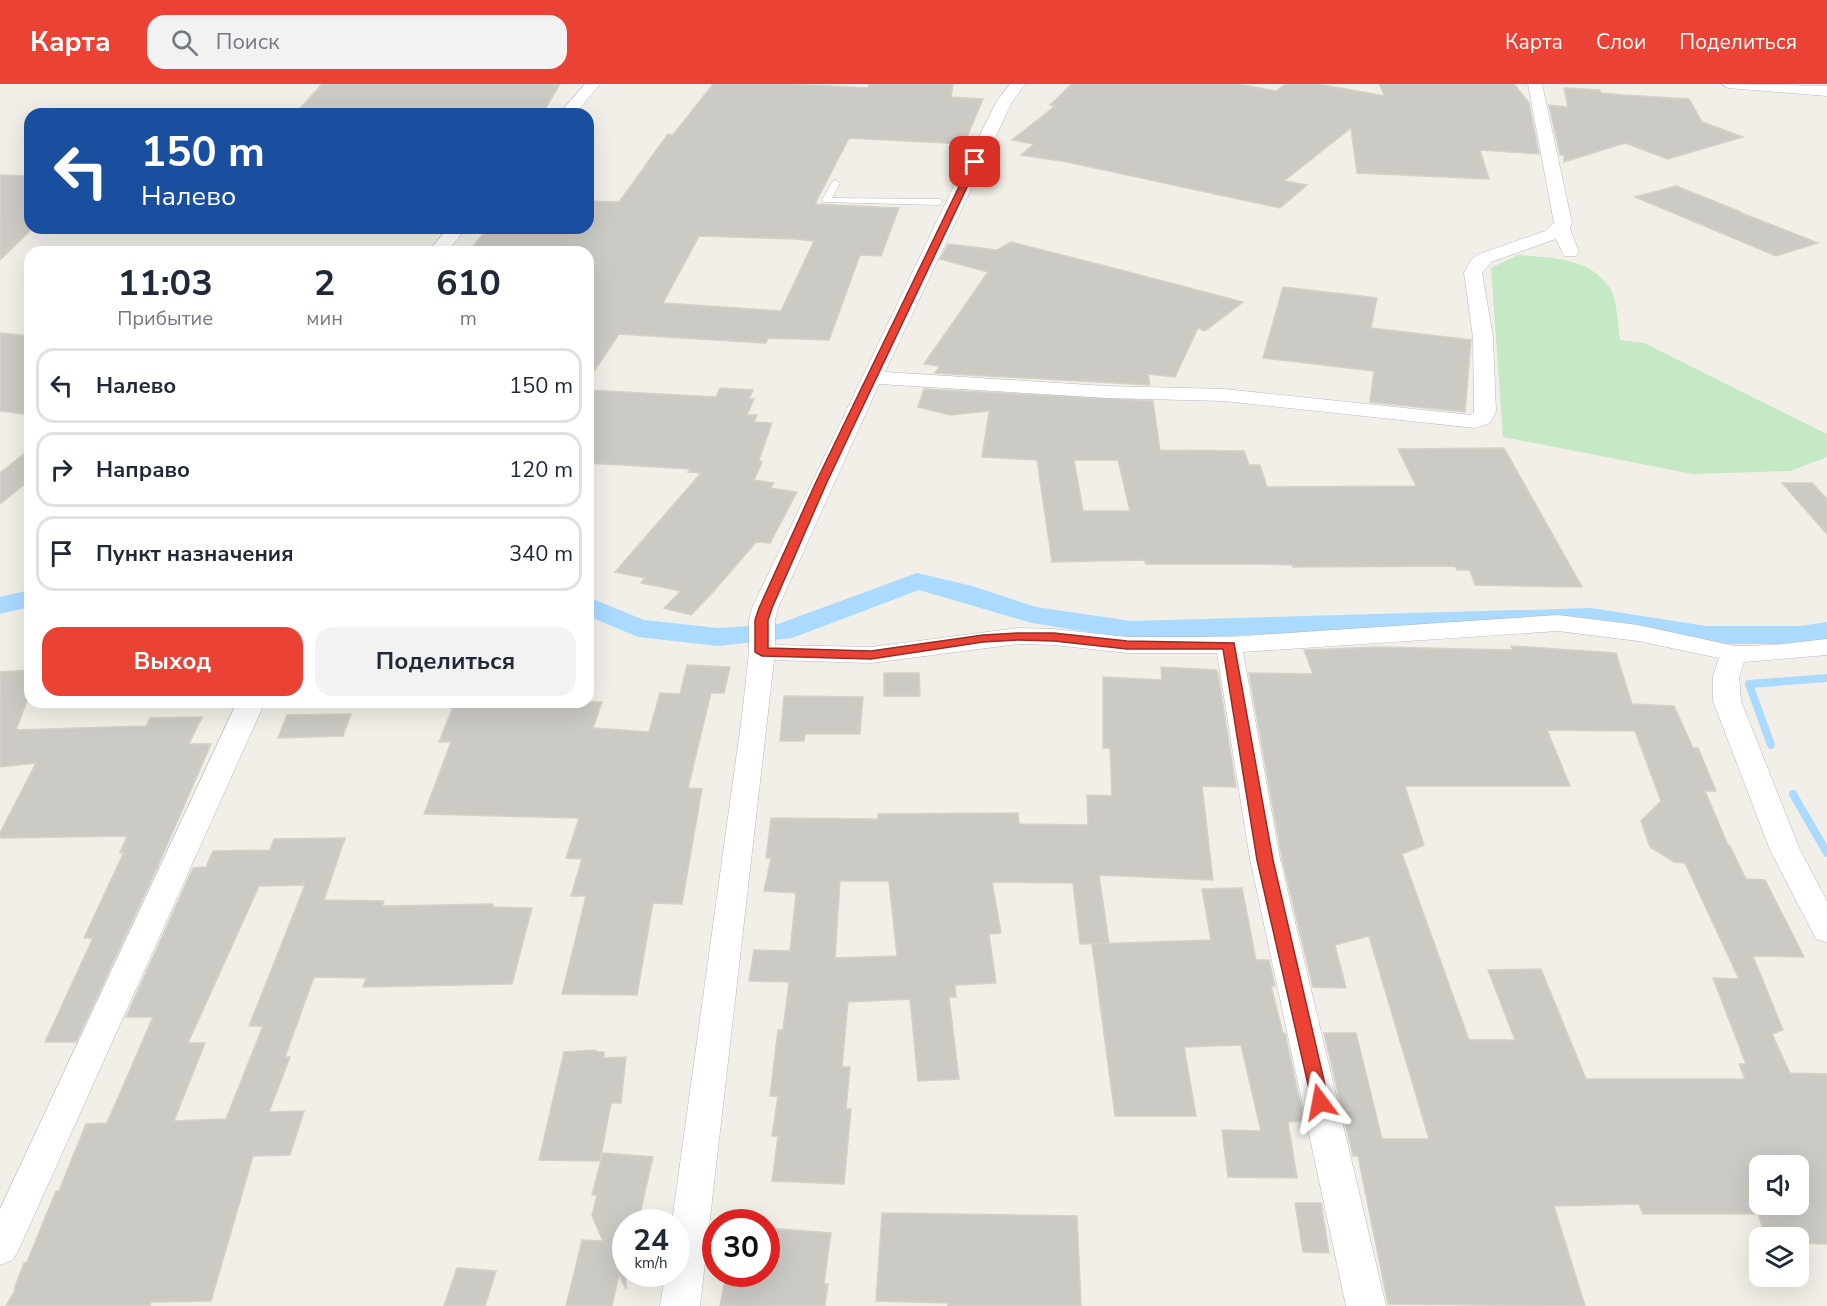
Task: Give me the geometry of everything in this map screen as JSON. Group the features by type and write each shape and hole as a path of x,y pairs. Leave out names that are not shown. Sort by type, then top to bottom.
{"street":[{"path":"572,108 593,84"},
{"path":"680,1306 756,716 761,638 822,482 872,377 947,202 1005,102 1018,84"},
{"path":"1535,84 1563,223 1561,229 1570,252"},
{"path":"1728,84 1827,91"},
{"path":"872,377 1106,393 1224,395 1475,422 1482,418 1485,412 1483,337 1473,273 1477,264 1485,258 1551,235 1561,229"},
{"path":"442,246 452,234"},
{"path":"761,638 871,655 1018,636 1054,637 1127,645 1229,645 1558,623 1638,633 1735,654 1773,653 1827,647"},
{"path":"1229,645 1265,860 1366,1306"},
{"path":"1735,654 1727,665 1725,681 1727,701 1785,850 1827,931"},
{"path":"0,1249 247,708"}],"lane":[{"path":"836,183 826,200 947,202"}],"green space":[{"path":"1518,255 1569,261 1593,271 1603,279 1613,295 1620,340 1644,343 1827,434 1827,457 1790,471 1693,474 1503,437 1491,268"}],"building":[{"path":"322,84 560,84 546,108 300,108"},
{"path":"713,84 792,84 868,88 869,84 953,84 951,97 983,99 964,144 849,138 815,204 899,208 881,256 860,255 829,340 768,338 766,343 619,334 594,371 594,246 473,246 483,234 594,234 594,201 619,202 668,134 673,135","holes":["699,236 814,241 781,311 663,303"]},
{"path":"1072,84 1239,84 1276,91 1286,84 1318,84 1385,96 1379,84 1514,84 1529,103 1539,154 1480,150 1489,179 1357,173 1351,128 1284,181 1307,185 1280,208 1067,162 1021,155 1034,144 1012,140 1055,106 1050,105"},
{"path":"1564,88 1689,99 1702,122 1743,137 1668,159 1625,143 1564,162 1564,155 1560,155 1549,105 1568,107"},
{"path":"0,175 24,176 24,234 27,234 0,260"},
{"path":"1676,186 1818,243 1776,256 1635,197"},
{"path":"1011,242 1243,302 1205,331 1198,328 1175,377 1148,374 1150,385 935,373 940,366 924,364 988,272 940,259 948,244 997,250"},
{"path":"1283,287 1377,298 1371,328 1471,340 1465,412 1370,402 1374,371 1263,358"},
{"path":"0,333 24,335 24,414 0,411"},
{"path":"720,388 753,390 749,399 754,399 747,415 757,415 754,422 772,423 759,460 762,462 754,480 774,483 770,488 797,492 770,543 756,542 691,615 664,608 681,591 641,583 645,578 615,572 701,473 688,472 690,469 594,463 594,390 716,397"},
{"path":"924,389 1153,401 1160,450 1244,451 1249,465 1260,465 1267,487 1416,486 1398,449 1504,448 1582,587 1475,585 1470,570 1457,570 1455,566 1293,567 1293,565 1260,564 1146,564 1144,560 1052,562 1037,460 982,457 989,411 950,415 918,407","holes":["1074,460 1118,460 1130,511 1083,511"]},
{"path":"24,454 24,485 0,504 0,473"},
{"path":"1782,483 1812,483 1827,499 1827,534"},
{"path":"1511,646 1616,653 1632,704 1674,706 1693,748 1698,748 1716,791 1705,791 1728,845 1746,879 1765,880 1804,957 1753,956 1783,1030 1772,1034 1790,1073 1827,1074 1827,1244 1809,1243 1809,1227 1762,1227 1758,1215 1809,1215 1809,1155 1749,1155 1749,1214 1643,1214 1639,1204 1554,1206 1585,1306 1388,1304 1358,1156 1353,1156 1324,1033 1356,1033 1382,1139 1429,1139 1369,936 1335,945 1346,988 1313,987 1282,859 1249,673 1313,674 1304,650 1378,647 1513,650","holes":["1547,730 1635,731 1661,801 1641,821 1650,847 1674,862 1685,863 1739,979 1713,978 1746,1064 1739,1064 1745,1079 1586,1079 1541,969 1488,970 1515,1040 1469,1040 1402,854 1424,845 1405,786 1570,786"]},
{"path":"687,665 730,667 724,693 711,693 688,788 702,789 682,904 653,903 637,995 562,994 586,896 571,896 582,859 566,858 579,818 424,814 451,742 439,742 453,708 594,708 594,702 602,702 593,728 649,732 660,693 680,694"},
{"path":"1161,667 1216,670 1218,673 1236,787 1202,786 1213,880 1099,875 1109,943 1080,944 1073,883 992,882 1001,933 989,934 996,983 955,985 956,997 949,997 959,1079 918,1081 910,999 848,1002 842,1067 850,1067 846,1109 851,1109 844,1184 772,1181 778,1136 772,1136 778,1096 770,1096 778,1030 783,1030 789,982 749,981 754,950 790,951 796,893 764,891 771,858 766,858 771,818 878,819 878,814 1018,813 1019,824 1088,825 1087,795 1112,796 1110,748 1103,748 1103,677 1162,680","holes":["840,881 889,881 897,956 835,958"]},
{"path":"24,670 24,708 16,730 146,726 150,718 202,717 189,744 211,744 157,868 76,1042 45,1042 93,938 84,938 124,852 120,853 127,836 0,838 0,833 36,763 0,767 0,672"},
{"path":"884,673 919,673 920,696 884,696"},
{"path":"784,696 863,697 860,734 805,734 804,741 780,741"},
{"path":"351,714 343,736 278,738 287,715"},
{"path":"345,838 324,900 384,901 382,906 493,904 493,907 532,908 512,984 363,987 366,978 314,977 285,1057 290,1057 269,1112 304,1111 290,1155 253,1156 211,1301 151,1302 150,1306 6,1306 16,1289 14,1289 24,1263 27,1262 56,1191 59,1191 86,1124 107,1123 153,1017 126,1017 193,868 206,867 213,851 270,850 274,839","holes":["305,885 249,1026 263,1026 226,1119 174,1121 205,1043 188,1043 259,886"]},
{"path":"1242,888 1256,960 1269,960 1275,986 1271,986 1283,1033 1285,1033 1304,1121 1288,1122 1297,1178 1228,1177 1222,1130 1261,1131 1241,1045 1184,1047 1196,1116 1115,1116 1092,944 1211,940 1202,889"},
{"path":"596,1050 596,1052 604,1052 604,1058 626,1057 621,1103 611,1103 600,1161 539,1160 564,1052"},
{"path":"603,1153 653,1157 641,1209 612,1209 612,1287 616,1287 612,1306 566,1306 582,1240 603,1241 592,1216 597,1195 592,1195"},
{"path":"1295,1203 1321,1203 1329,1253 1303,1252"},
{"path":"882,1213 1077,1216 1081,1306 948,1306 948,1303 876,1301"},
{"path":"780,1229 831,1233 824,1284 828,1284 825,1306 720,1306 724,1287 780,1287"},
{"path":"457,1268 496,1271 485,1306 444,1306"}],"waterway":[{"path":"594,608 638,628 718,637 782,632 917,581 962,592 1032,615 1131,630 1591,616 1706,635 1800,635 1827,631"},
{"path":"0,606 24,600"},
{"path":"1771,745 1749,684 1827,678"},
{"path":"1793,794 1827,853"}],"route":[{"path":"975,162 822,482 765,608 762,620 762,652 871,655 1018,636 1054,637 1127,645 1229,645 1265,860 1320,1102"}]}
